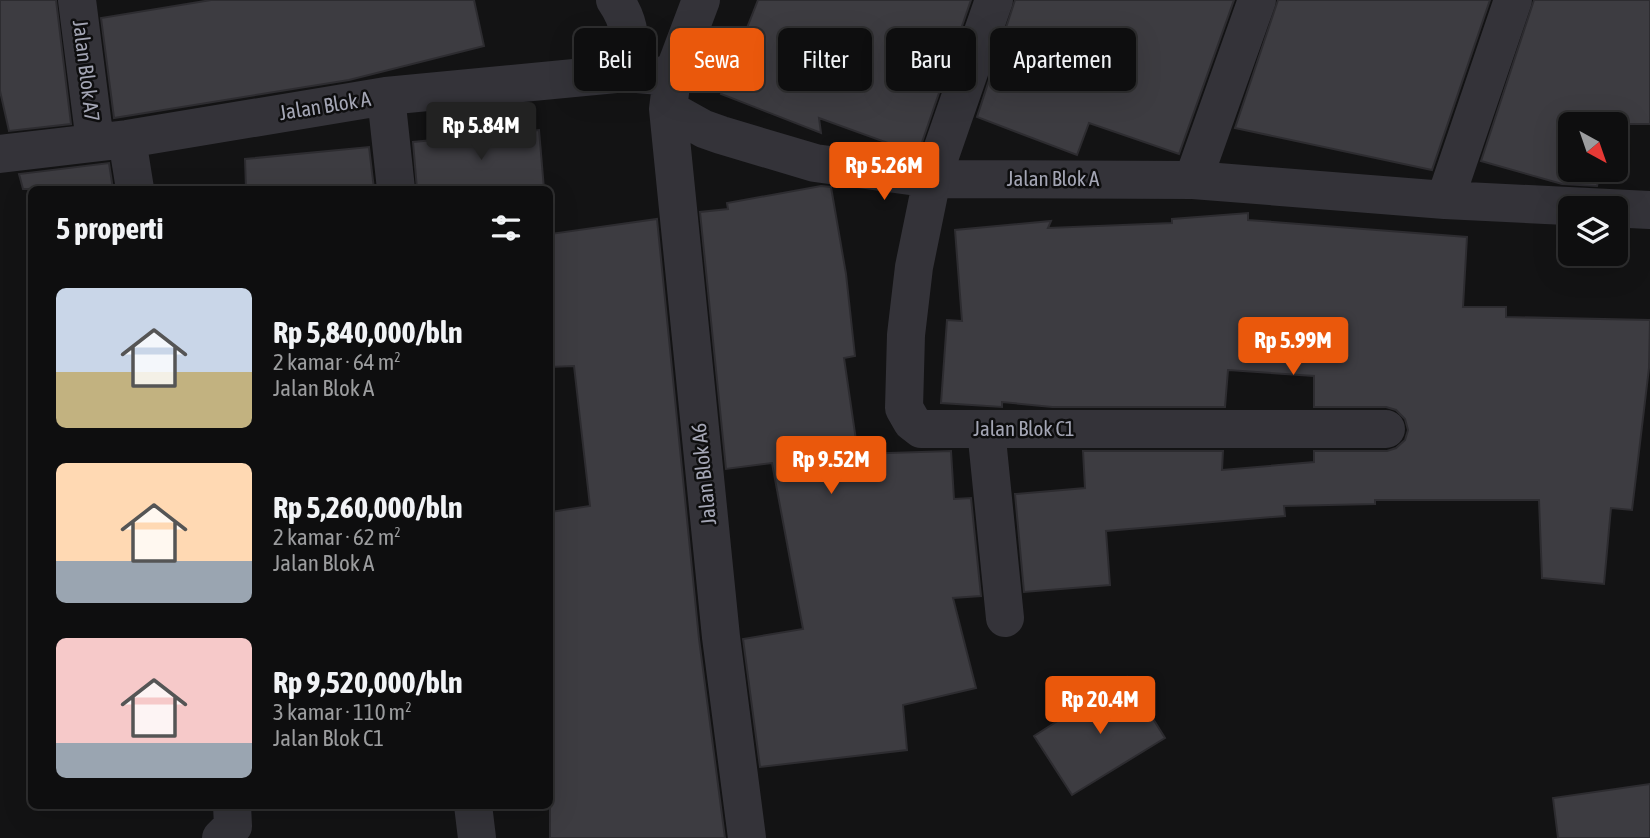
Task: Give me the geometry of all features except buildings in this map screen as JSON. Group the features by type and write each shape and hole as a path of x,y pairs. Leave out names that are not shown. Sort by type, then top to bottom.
{"street":[{"name":"Jalan Blok A7","path":"77,0 111,140 134,186"},
{"path":"615,0 629,28"},
{"name":"Jalan Blok A6","path":"701,0 670,93 687,315 721,637 747,838"},
{"path":"932,179 994,0"},
{"path":"1193,180 1257,0"},
{"path":"1445,200 1513,0"},
{"name":"Jalan Blok A","path":"0,154 111,140 386,96 574,78"},
{"name":"Jalan Blok A","path":"656,87 670,93 704,129 721,135 815,163 932,179 1193,180 1445,200 1650,210"},
{"path":"386,96 396,186"},
{"name":"Jalan Blok C1","path":"932,179 914,267 906,335 904,408 912,422 921,429 1387,429"},
{"path":"986,429 1005,618"},
{"path":"473,809 477,838"}]}
